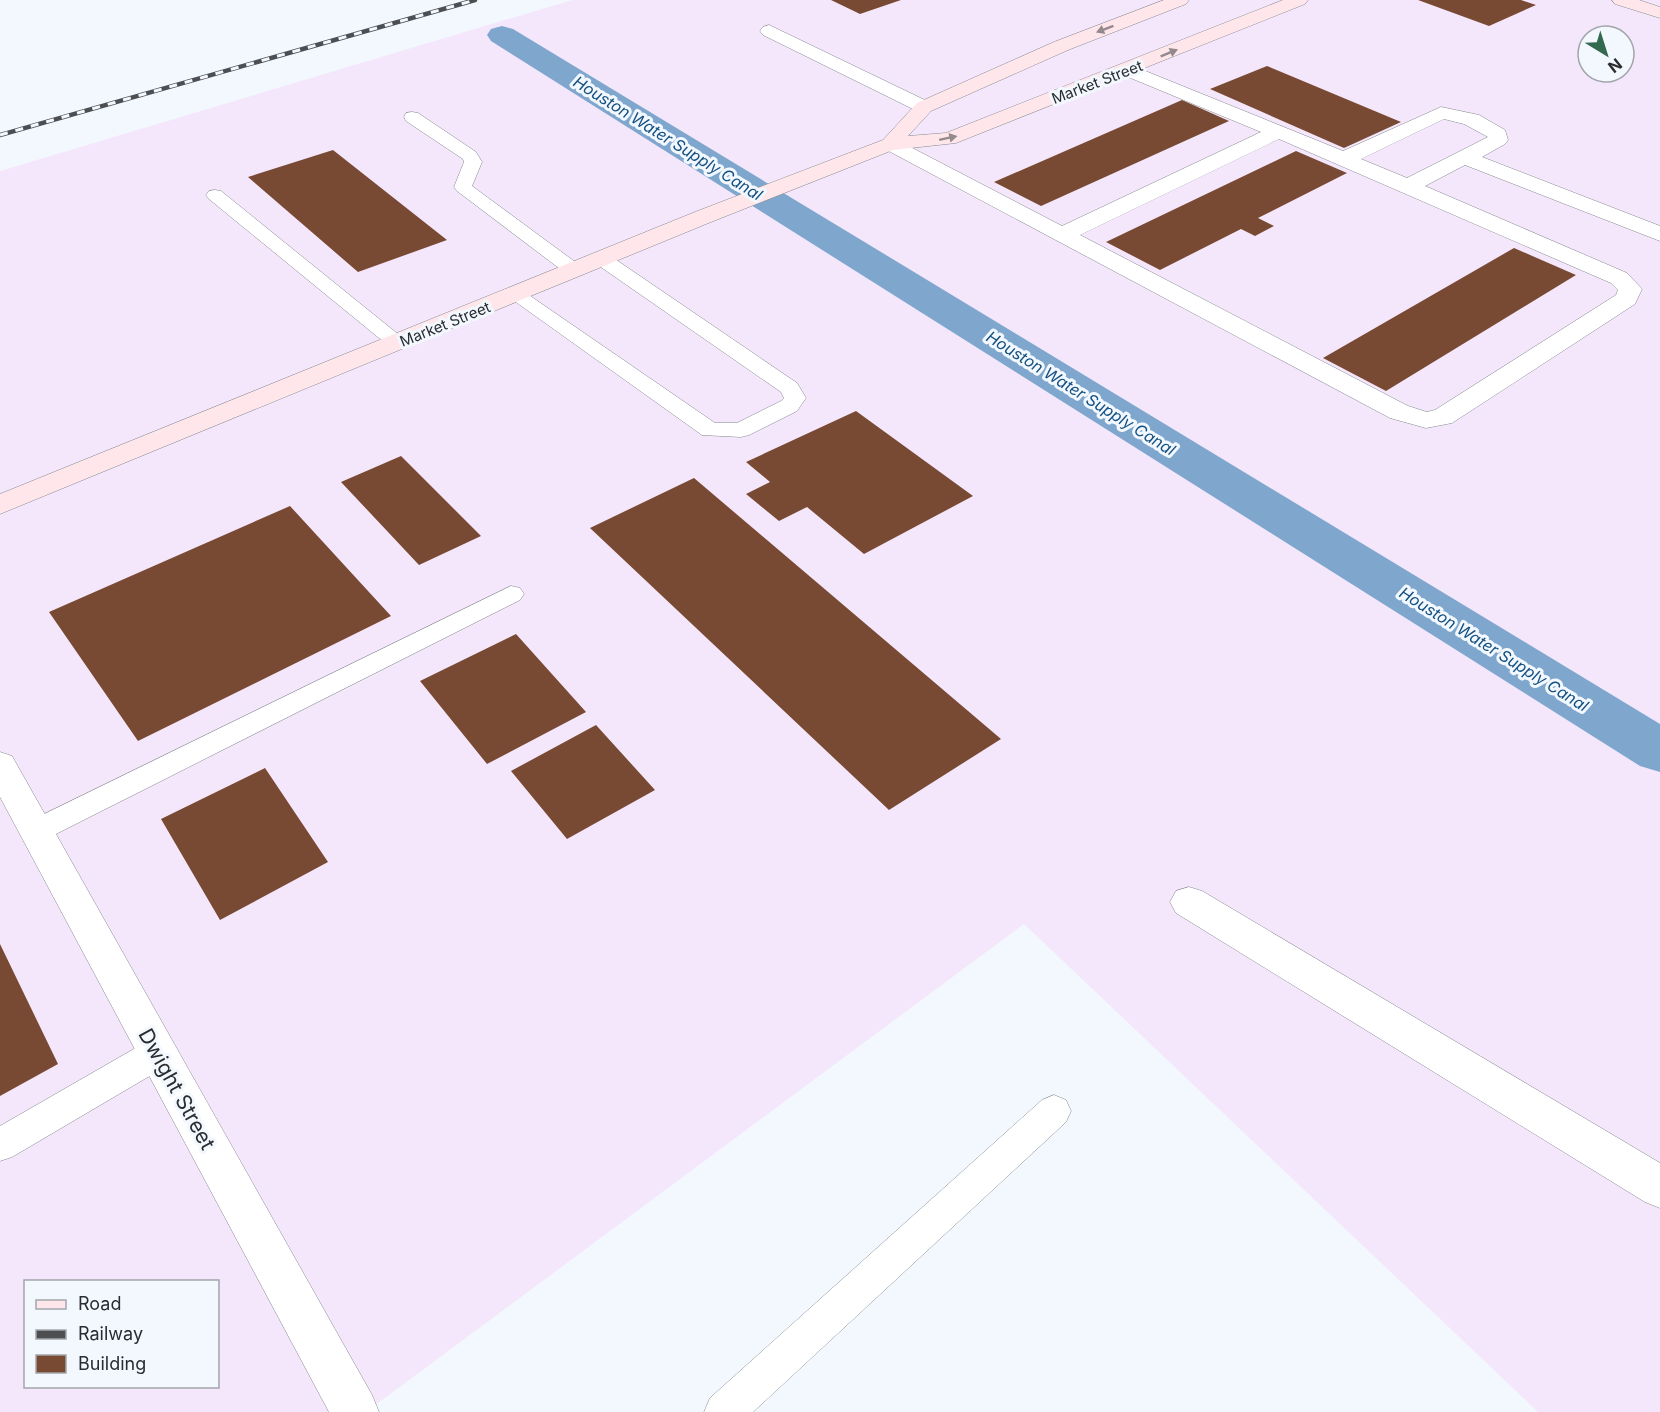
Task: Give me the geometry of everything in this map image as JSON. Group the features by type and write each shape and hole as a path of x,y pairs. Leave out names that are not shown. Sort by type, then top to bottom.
{"main road":[{"name":"Market Street","path":"890,144 924,107 1061,46 1180,0"},
{"name":"Market Street","path":"0,505 703,217 890,144 949,140 1299,0"},
{"path":"1622,0 1660,13"}],"street":[{"path":"769,31 924,107"},
{"path":"890,144 1399,412 1426,420 1443,417 1626,299 1630,289 1619,278 1408,186 1128,70"},
{"path":"1344,159 1441,113 1453,114 1491,128 1498,134 1498,140 1408,186"},
{"path":"1061,235 1278,132"},
{"path":"1466,158 1660,234"},
{"name":"Dwight Street","path":"0,765 355,1412"},
{"path":"1189,902 1660,1187"}],"lane":[{"path":"412,117 470,156 473,162 463,187 575,271"},
{"path":"215,195 397,343"},
{"path":"516,295 710,430 741,430 789,406 795,398 789,388 602,259"},
{"path":"36,831 511,594"},
{"path":"0,1145 158,1053"},
{"path":"724,1412 1054,1111"}],"shaded area":[{"path":"572,0 1660,0 1660,1412 1538,1412 1024,924 366,1412 0,1412 0,171"}],"building":[{"path":"831,0 901,0 860,14"},
{"path":"1418,0 1521,0 1536,5 1489,26"},
{"path":"1267,66 1401,122 1344,148 1210,89"},
{"path":"1182,100 1229,121 1041,206 994,182"},
{"path":"333,150 447,240 358,272 248,177"},
{"path":"1296,151 1347,173 1258,218 1274,226 1255,236 1241,229 1160,270 1106,242"},
{"path":"1514,248 1576,275 1386,391 1323,358"},
{"path":"856,411 973,496 864,554 807,507 779,521 746,494 770,482 746,462"},
{"path":"401,456 481,536 419,565 341,482"},
{"path":"694,478 1001,739 889,810 590,528"},
{"path":"290,506 391,616 138,741 49,612"},
{"path":"516,634 586,712 487,764 420,681"},
{"path":"596,725 655,790 567,839 511,771"},
{"path":"265,768 328,862 220,920 161,819"},
{"path":"0,944 58,1064 0,1096"}],"waterway":[{"name":"Houston Water Supply Canal","path":"502,35 1660,751"}],"railway":[{"path":"0,135 475,0"}]}
